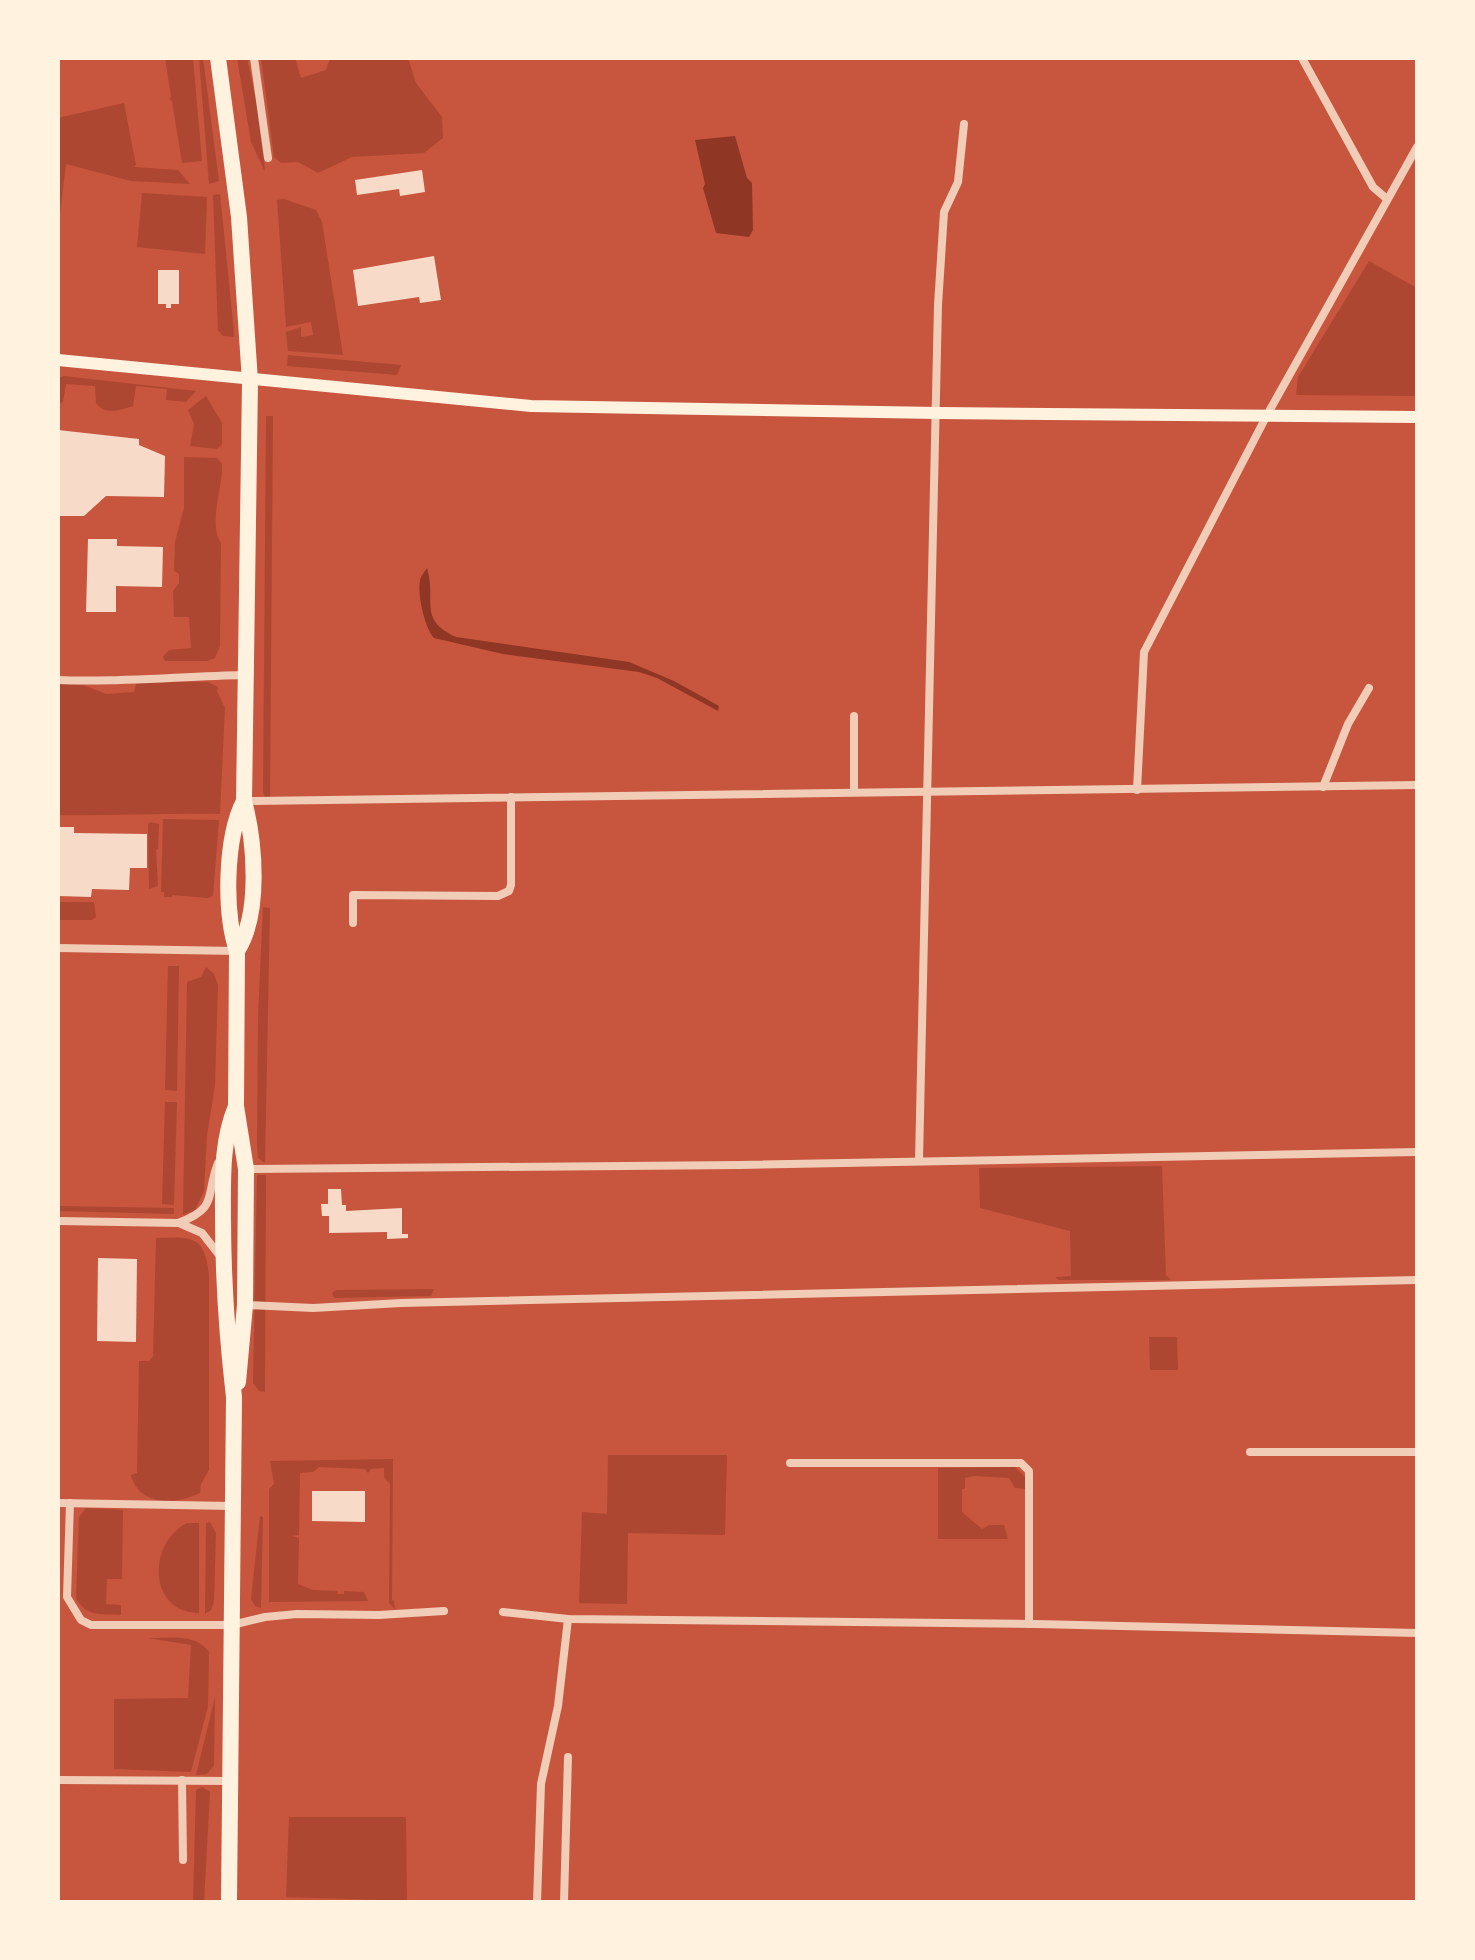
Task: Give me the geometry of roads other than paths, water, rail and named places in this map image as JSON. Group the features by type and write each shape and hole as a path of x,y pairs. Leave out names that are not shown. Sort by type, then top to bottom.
{"highway":[{"path":"218,58 239,217 250,381 244,801 233,831 228,902 230,930 237,951 236,1106 246,1169 243,1344 234,1397"},
{"path":"229,1902 234,1397 227,1340 223,1260 223,1152 236,1106"}],"main road":[{"path":"58,360 531,406 1417,417"}],"street":[{"path":"254,58 268,158"},
{"path":"1302,58 1373,187 1387,199"},
{"path":"919,1161 938,305 944,212 958,182 964,124"},
{"path":"1137,790 1144,652 1267,415 1417,147"},
{"path":"58,680 106,682 246,675"},
{"path":"1323,787 1348,724 1369,688"},
{"path":"854,716 854,792"},
{"path":"244,801 1417,785"},
{"path":"353,923 353,895 498,896 509,891 511,797"},
{"path":"58,948 237,951"},
{"path":"58,1221 178,1223 197,1216 210,1201 212,1178 223,1152"},
{"path":"246,1169 1033,1161 1417,1152"},
{"path":"178,1223 202,1233 223,1260"},
{"path":"245,1305 313,1308 401,1303 1417,1280"},
{"path":"1250,1452 1417,1452"},
{"path":"790,1463 1021,1463 1029,1471 1029,1624"},
{"path":"58,1503 234,1506"},
{"path":"70,1503 67,1597 81,1620 91,1625 232,1625 297,1614 379,1615 444,1611"},
{"path":"503,1612 568,1619 1029,1624 1417,1633"},
{"path":"537,1902 541,1784 558,1706 568,1619"},
{"path":"564,1902 568,1757"},
{"path":"58,1780 231,1781"},
{"path":"182,1780 183,1860"}]}
